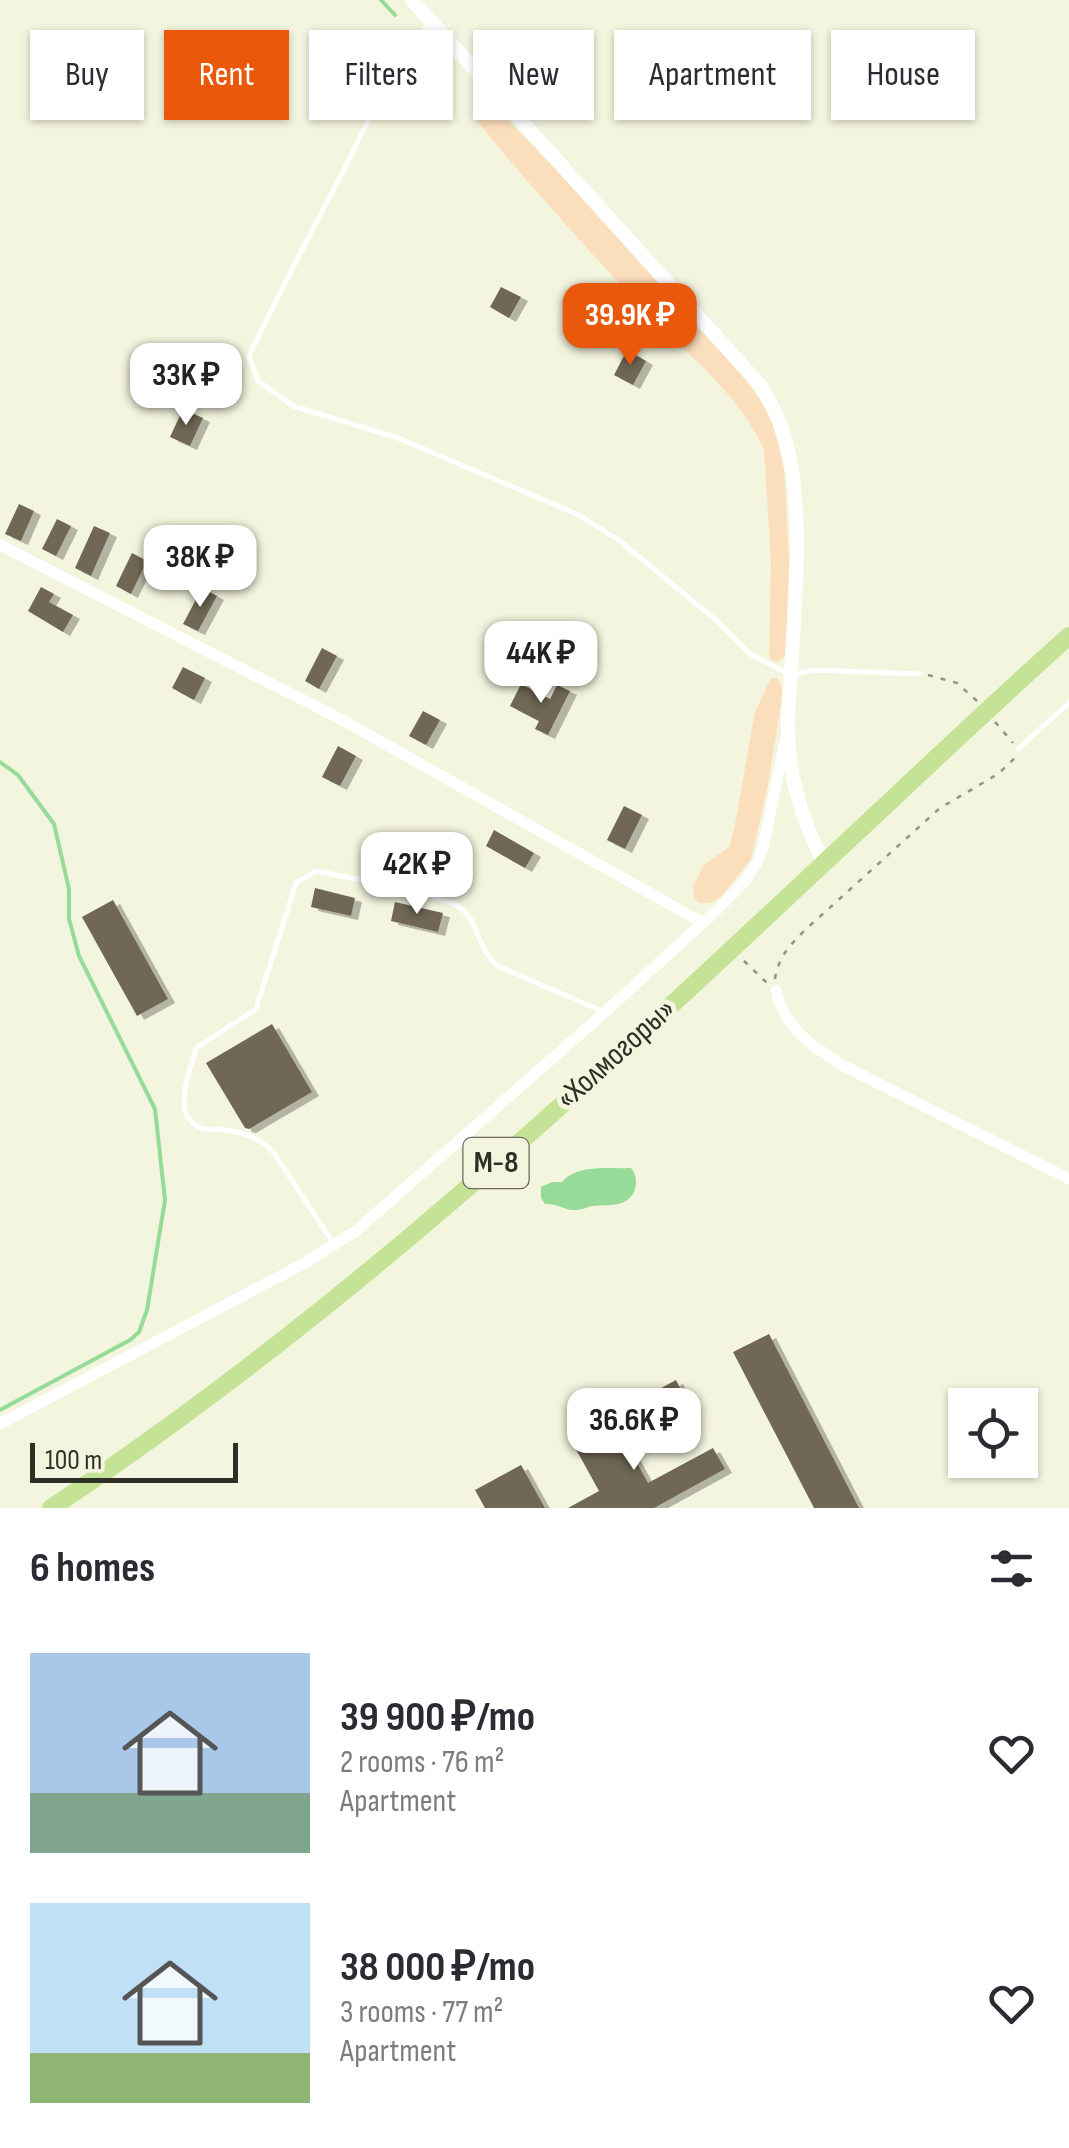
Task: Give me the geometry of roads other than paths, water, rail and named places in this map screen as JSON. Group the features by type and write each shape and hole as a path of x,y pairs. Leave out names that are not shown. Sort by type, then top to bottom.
{"highway":[{"name":"«Холмогоры»","path":"51,1508 182,1417 458,1196 1069,636"}],"street":[{"path":"0,1424 229,1304 334,1244 371,1218 731,897 757,863 766,838 788,728 796,505 786,440 775,410 749,372 412,0"},
{"path":"0,545 346,722 703,923"},
{"path":"788,728 796,788 809,832 824,863"},
{"path":"775,791 796,788"},
{"path":"776,991 780,1009 791,1026 842,1065 1069,1179"}],"lane":[{"path":"432,22 393,74 268,317 250,356 258,381 293,406 398,438 579,514 620,541 717,621 750,654 791,675 816,670 920,674"},
{"path":"1018,749 1069,702"},
{"path":"334,1244 265,1142 226,1130 199,1128 185,1110 196,1048 256,1009 296,883 316,871 456,904 471,920 491,961 605,1012"}],"waterway":[{"path":"381,0 395,15"},
{"path":"0,762 18,775 54,824 79,956 155,1109 165,1200 147,1310 139,1332 0,1410"}]}
